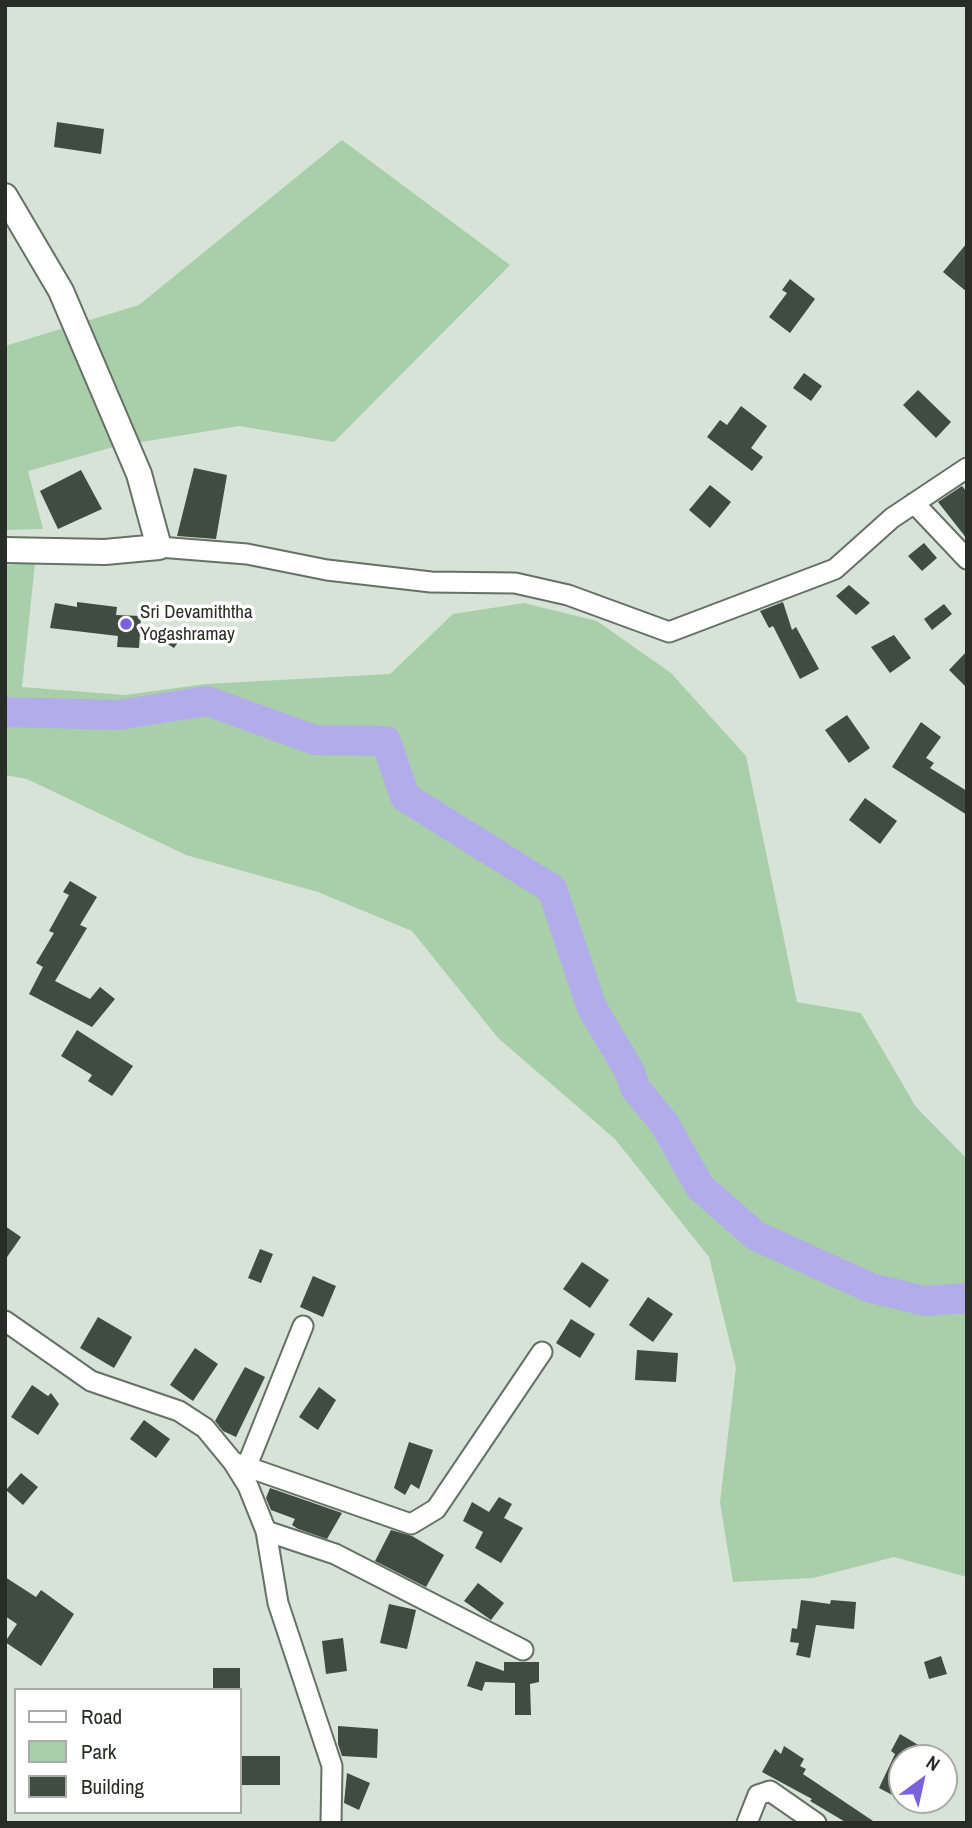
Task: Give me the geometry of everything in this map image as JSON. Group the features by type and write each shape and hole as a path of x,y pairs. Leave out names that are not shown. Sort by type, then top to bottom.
{"street":[{"path":"5,196 61,291 139,474 159,547"},
{"path":"5,550 106,552 159,547 247,554 327,570 431,582 515,583 568,595 669,632 835,569 914,503 967,468"},
{"path":"914,503 967,559"},
{"path":"5,1321 91,1381 179,1411 205,1428 240,1465 266,1531 278,1603 332,1766 331,1823"},
{"path":"240,1465 303,1325"},
{"path":"240,1465 411,1524 436,1509 542,1352"},
{"path":"266,1531 335,1554 523,1650"},
{"path":"747,1823 758,1795 770,1791 816,1823"}],"green space":[{"path":"342,140 510,265 334,442 239,426 117,446 28,471 43,529 5,530 5,346 139,305"},
{"path":"35,563 22,687 125,695 206,684 390,674 453,614 524,603 597,621 671,673 746,756 797,1002 861,1013 916,1107 967,1159 967,1577 894,1557 813,1578 733,1582 720,1502 736,1368 709,1257 615,1139 498,1038 412,931 318,892 186,855 27,779 5,775 5,565"}],"building":[{"path":"57,122 104,129 101,154 54,147"},
{"path":"967,243 967,292 943,272"},
{"path":"790,279 815,299 790,333 769,317 787,293 782,290"},
{"path":"804,373 822,386 811,401 793,388"},
{"path":"918,390 951,422 936,438 903,405"},
{"path":"741,406 767,426 751,448 763,457 752,471 707,437 720,420 727,425"},
{"path":"194,468 227,475 216,539 177,536"},
{"path":"81,470 102,509 58,529 40,491"},
{"path":"710,485 731,502 710,528 689,510"},
{"path":"962,486 967,492 967,539 938,502"},
{"path":"924,543 937,558 922,571 908,556"},
{"path":"849,585 870,603 856,615 836,596"},
{"path":"77,602 117,607 116,615 141,616 139,648 117,647 118,636 50,628 55,603 77,607"},
{"path":"783,602 792,630 796,627 819,669 800,679 773,626 769,628 760,611"},
{"path":"944,604 952,614 932,630 924,619"},
{"path":"171,630 182,636 174,648 163,641"},
{"path":"894,635 911,658 890,673 871,647"},
{"path":"967,651 967,688 949,670"},
{"path":"847,715 870,748 849,763 825,730"},
{"path":"921,722 941,737 926,758 934,763 930,768 967,791 967,815 892,767"},
{"path":"865,798 897,821 880,844 849,820"},
{"path":"70,881 97,897 80,925 87,928 55,981 90,999 100,987 115,999 92,1027 29,994 43,967 36,963 54,933 49,931 69,895 63,892"},
{"path":"77,1030 133,1066 112,1096 88,1081 92,1075 61,1056"},
{"path":"5,1226 21,1237 5,1260"},
{"path":"260,1249 273,1254 261,1283 248,1278"},
{"path":"582,1262 609,1280 590,1308 563,1289"},
{"path":"313,1276 336,1286 323,1317 300,1307"},
{"path":"648,1297 673,1314 653,1342 629,1325"},
{"path":"98,1317 132,1337 114,1368 80,1348"},
{"path":"571,1319 595,1334 580,1358 556,1343"},
{"path":"195,1348 218,1364 193,1401 170,1385"},
{"path":"637,1350 678,1353 676,1382 635,1380"},
{"path":"245,1367 265,1377 236,1437 223,1431 215,1421"},
{"path":"32,1385 48,1396 51,1393 59,1404 38,1435 11,1417"},
{"path":"319,1387 336,1400 318,1430 299,1417"},
{"path":"144,1420 170,1439 156,1458 130,1439"},
{"path":"409,1442 433,1450 419,1489 411,1484 405,1495 394,1488"},
{"path":"21,1473 38,1487 23,1505 6,1490"},
{"path":"270,1488 342,1513 327,1539 298,1529 292,1525 295,1519 271,1510 266,1498"},
{"path":"499,1497 512,1504 504,1518 523,1528 501,1563 475,1548 483,1532 463,1521 472,1502 489,1512"},
{"path":"391,1530 412,1536 444,1555 426,1587 375,1561"},
{"path":"5,1577 36,1597 41,1590 74,1614 41,1666 5,1642 17,1624 5,1616"},
{"path":"478,1583 504,1603 491,1620 464,1601"},
{"path":"801,1600 830,1604 831,1600 856,1602 854,1629 816,1625 810,1658 796,1655 799,1643 790,1642 792,1628 797,1629"},
{"path":"389,1604 416,1610 407,1649 380,1643"},
{"path":"343,1638 347,1671 326,1674 322,1641"},
{"path":"941,1656 947,1674 929,1679 924,1662"},
{"path":"476,1661 504,1671 504,1662 539,1662 539,1682 530,1684 531,1715 515,1715 515,1683 485,1682 482,1691 467,1686"},
{"path":"213,1668 240,1668 240,1688 213,1688"},
{"path":"338,1726 378,1729 377,1758 342,1756 338,1744"},
{"path":"900,1734 917,1744 895,1744"},
{"path":"784,1746 804,1759 800,1766 806,1769 803,1774 876,1823 847,1823 810,1801 812,1799 762,1772 775,1749 781,1754"},
{"path":"242,1756 280,1756 280,1785 242,1785"},
{"path":"888,1769 888,1793 879,1788"},
{"path":"347,1773 370,1783 359,1810 344,1803"}],"waterway":[{"path":"5,712 118,715 207,701 315,740 386,741 405,797 552,889 592,1008 630,1072 635,1088 664,1123 700,1187 756,1236 871,1288 925,1301 967,1298"}],"place":[{"name":"Sri Devamiththa Yogashramay","path":"126,624"}]}
